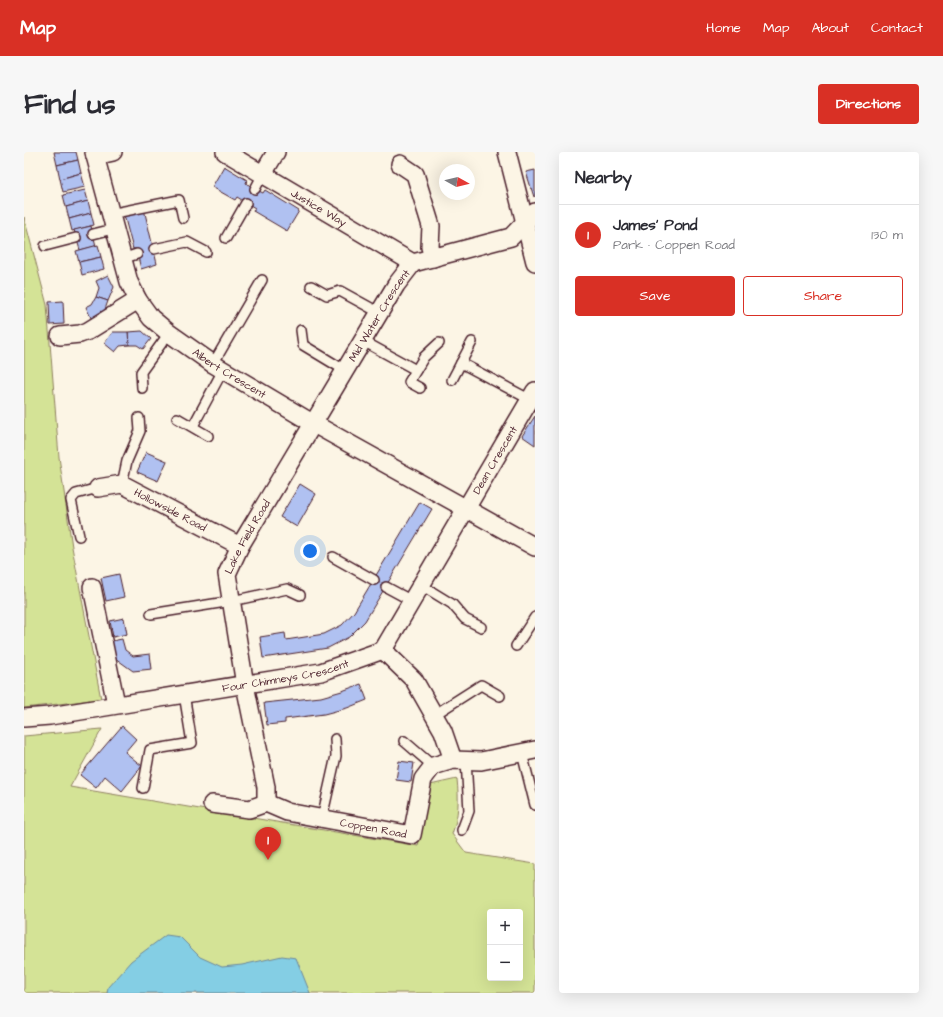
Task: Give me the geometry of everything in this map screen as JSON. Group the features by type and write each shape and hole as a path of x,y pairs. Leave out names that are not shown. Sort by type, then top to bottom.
{"street":[{"path":"94,154 113,152"},
{"name":"Justice Way","path":"224,152 413,263"},
{"path":"263,174 276,152"},
{"path":"507,152 530,217 535,262"},
{"name":"Albert Crescent","path":"94,154 112,222 129,256 129,282 138,300 151,318 169,333 218,367 314,424 535,547"},
{"path":"400,164 415,174 431,226 430,247 433,258"},
{"name":"Mid Water Crescent","path":"314,424 396,285 413,263 511,237 530,217"},
{"path":"60,336 80,334 88,331 138,300"},
{"name":"Dean Crescent","path":"466,509 532,395"},
{"name":"Lake Field Road","path":"245,685 227,574 240,546 314,424"},
{"name":"Hollowside Road","path":"98,488 122,484 240,546"},
{"path":"460,760 414,680 383,650 466,509"},
{"path":"92,587 116,704"},
{"name":"Four Chimneys Crescent","path":"24,718 50,716 116,704 321,672 383,650"},
{"path":"212,804 249,809 266,803 266,787 245,685"},
{"path":"433,766 460,760 481,761 528,752"},
{"name":"Coppen Road","path":"266,803 287,812 412,835 423,779 433,766"}],"lane":[{"path":"255,189 263,174"},
{"path":"93,234 112,222 179,200 183,218"},
{"path":"226,238 246,203"},
{"path":"44,246 76,238"},
{"path":"154,250 188,242 206,252"},
{"path":"193,426 218,367 262,280"},
{"path":"311,286 327,295 340,291 380,313"},
{"path":"301,330 302,346 346,371"},
{"path":"142,388 141,372 169,333"},
{"path":"363,341 416,370"},
{"path":"452,380 472,342"},
{"path":"420,388 409,382 424,357 439,343"},
{"path":"461,362 532,395"},
{"path":"122,484 127,460 140,431 139,418"},
{"path":"177,418 208,436"},
{"path":"79,536 71,500 76,494 98,488"},
{"path":"333,557 374,580"},
{"path":"421,586 452,604 465,619 481,628"},
{"path":"386,587 412,601"},
{"path":"151,614 232,601 287,589 300,595"},
{"path":"516,646 535,617"},
{"path":"434,715 481,685 500,696"},
{"path":"143,788 150,750 192,743 184,694"},
{"path":"322,818 336,756 335,739"},
{"path":"404,741 433,766"},
{"path":"528,752 535,806"},
{"path":"460,760 469,811 462,830"}],"green space":[{"path":"24,217 47,305 59,457 72,547 101,699 24,708"},
{"path":"102,729 70,787 418,846 430,785 457,779 458,807 452,834 466,853 535,864 535,993 24,993 24,736"}],"water":[{"path":"166,935 180,937 200,957 222,967 242,965 282,956 296,958 310,993 107,993 108,987 131,961"}],"building":[{"path":"54,152 76,152 78,160 57,165"},
{"path":"78,160 81,173 60,179 57,165"},
{"path":"224,166 247,180 246,183 255,189 263,193 265,190 299,211 287,231 253,211 255,208 237,197 235,200 212,187"},
{"path":"535,170 535,196 534,197 526,172"},
{"path":"81,173 85,187 63,192 60,179"},
{"path":"85,190 88,201 66,207 63,195"},
{"path":"88,201 91,213 69,219 66,207"},
{"path":"144,209 157,264 141,269 136,249 133,249 124,215"},
{"path":"91,213 94,225 72,231 69,219"},
{"path":"91,226 96,246 80,250 74,230"},
{"path":"98,245 101,257 79,262 76,251"},
{"path":"101,257 104,269 82,275 79,262"},
{"path":"108,275 114,287 108,301 96,297 99,288 96,281"},
{"path":"96,297 108,301 103,315 92,320 86,307 92,304"},
{"path":"63,301 64,324 50,325 49,302"},
{"path":"142,331 151,339 143,349 137,345 129,345 128,332"},
{"path":"113,332 128,332 129,345 120,346 115,352 104,343"},
{"path":"535,416 535,445 522,436"},
{"path":"146,452 167,461 158,481 137,472"},
{"path":"300,484 316,494 297,527 280,517"},
{"path":"420,502 432,509 365,621 349,637 328,648 263,658 260,637 285,633 286,640 324,634 342,625 354,612"},
{"path":"119,574 124,597 106,601 101,578"},
{"path":"124,618 127,634 113,637 110,621"},
{"path":"122,639 125,650 133,656 150,654 152,669 133,671 115,658 112,641"},
{"path":"361,684 367,700 347,708 324,714 285,719 285,723 267,725 264,703 321,697"},
{"path":"122,726 136,739 125,752 142,766 122,791 105,776 96,788 80,775"},
{"path":"399,761 414,763 411,782 396,780"}],"place":[{"name":"James' Pond","path":"268,860"}]}
